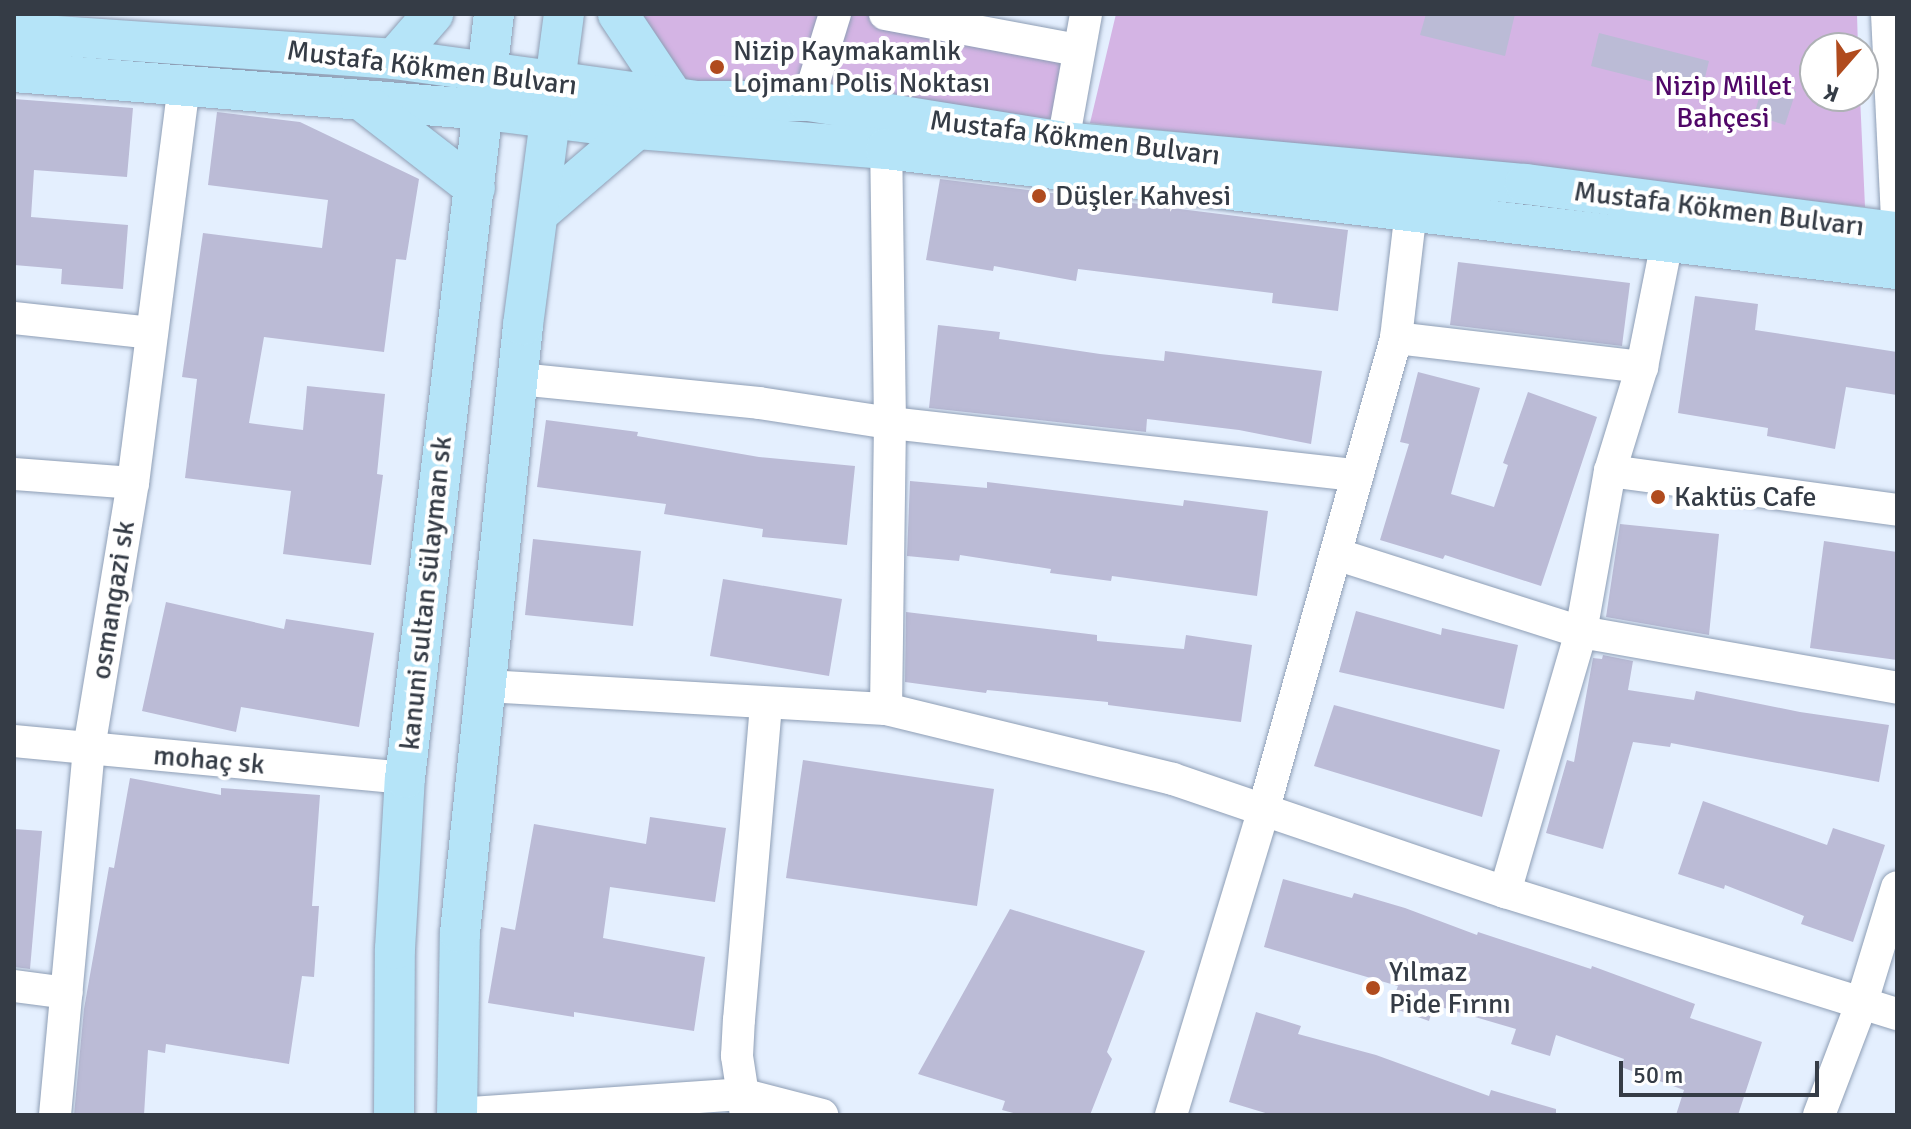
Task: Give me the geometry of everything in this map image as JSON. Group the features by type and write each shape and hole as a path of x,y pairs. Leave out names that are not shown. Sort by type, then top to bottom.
{"main road":[{"path":"394,59 433,14"},
{"name":"kanuni sultan sülayman sk","path":"394,1115 395,949 405,778 494,14"},
{"path":"457,1114 460,933 519,379 564,14"},
{"path":"618,14 674,98"},
{"path":"18,38 184,87 361,100 486,92"},
{"name":"Mustafa Kökmen Bulvarı","path":"18,38 394,59 486,92 552,100 674,98 697,101 808,101 1063,142 1525,184 1897,232"},
{"path":"361,100 475,188"},
{"name":"Mustafa Kökmen Bulvarı","path":"552,100 637,129 886,149 1897,269"},
{"path":"540,212 637,129"}],"street":[{"path":"808,101 835,14"},
{"path":"885,14 1078,50"},
{"path":"1063,142 1086,14"},
{"path":"1887,14 1897,219"},
{"name":"osmangazi sk","path":"55,1115 89,748 133,483 184,87"},
{"path":"886,149 890,423 886,709"},
{"path":"1171,1115 1264,808 1396,338 1411,211"},
{"path":"1505,892 1581,632 1610,471 1642,367 1667,242"},
{"path":"14,318 151,333"},
{"path":"1396,338 1642,367"},
{"path":"519,379 759,403 890,423 1357,475"},
{"path":"1610,471 1897,510"},
{"path":"14,474 133,483"},
{"path":"1336,554 1581,632 1897,688"},
{"path":"485,686 886,709 1173,779 1505,892 1897,1014"},
{"path":"744,1105 739,1020 766,703"},
{"name":"mohaç sk","path":"14,741 405,778"},
{"path":"1819,1115 1861,1005 1897,887"},
{"path":"14,986 67,993"},
{"path":"457,1114 744,1105 822,1115"}],"green space":[{"path":"618,14 888,14 1078,50 1063,142 697,101"},
{"name":"Nizip Millet Bahçesi","path":"1116,14 1857,14 1858,32 1799,32 1799,112 1861,112 1865,207 1526,168 1090,123"}],"building":[{"path":"1426,14 1515,14 1505,56 1420,35"},
{"path":"1599,33 1709,61 1701,94 1591,66"},
{"path":"1764,81 1796,91 1785,125 1754,115"},
{"path":"14,99 133,108 127,177 34,170 31,217 128,225 123,289 61,284 62,269 14,265"},
{"path":"217,112 300,122 419,179 406,260 396,259 384,352 264,337 249,423 303,430 307,386 385,394 377,474 383,475 371,565 283,554 291,491 185,478 197,379 182,377 203,233 322,248 328,200 208,185"},
{"path":"940,179 1348,230 1338,311 1272,303 1273,293 1078,269 1076,281 994,266 993,271 926,260"},
{"path":"1458,262 1630,283 1622,346 1450,325"},
{"path":"1695,296 1758,304 1755,330 1897,352 1897,395 1846,387 1835,449 1767,436 1768,428 1678,413"},
{"path":"938,325 1000,332 999,339 1100,354 1164,361 1165,351 1322,371 1311,444 1239,430 1147,419 1146,432 929,408"},
{"path":"1418,372 1480,388 1451,494 1494,507 1508,465 1503,463 1528,392 1597,417 1541,586 1445,555 1443,559 1380,540 1409,444 1400,442"},
{"path":"546,420 638,432 637,436 759,457 855,466 847,545 762,537 763,529 664,514 666,504 537,487"},
{"path":"910,481 987,488 987,482 1183,506 1184,500 1268,511 1257,596 1112,576 1111,581 1050,573 1051,569 960,555 959,561 907,556"},
{"path":"1620,524 1719,534 1709,635 1606,617"},
{"path":"533,539 641,551 633,626 525,615"},
{"path":"1824,541 1897,552 1897,660 1810,648"},
{"path":"723,579 842,599 829,676 710,656"},
{"path":"166,602 284,629 286,619 374,633 359,727 241,707 236,732 142,711"},
{"path":"1356,611 1441,635 1442,628 1518,645 1504,709 1339,672"},
{"path":"906,612 1097,635 1097,641 1184,649 1186,635 1252,645 1241,722 1108,705 1108,702 987,690 986,693 905,682"},
{"path":"1603,655 1633,661 1628,690 1694,700 1696,691 1800,712 1889,725 1879,782 1671,743 1670,747 1633,742 1603,849 1546,833 1567,760 1574,762 1593,658 1602,659"},
{"path":"1334,705 1500,750 1482,817 1314,766"},
{"path":"803,760 994,789 977,906 786,878"},
{"path":"130,778 221,795 221,788 320,795 312,906 319,906 314,977 302,976 289,1064 166,1044 165,1053 148,1050 144,1115 74,1115 84,1009 109,867 114,868"},
{"path":"1703,801 1827,845 1833,828 1885,845 1853,942 1801,924 1804,916 1725,885 1724,889 1678,874"},
{"path":"650,817 726,828 715,902 610,887 603,938 705,957 694,1031 574,1012 574,1017 488,1003 501,927 515,930 534,824 646,844"},
{"path":"14,829 42,831 30,969 14,967"},
{"path":"1283,879 1352,898 1354,893 1405,908 1477,935 1478,932 1591,969 1592,966 1695,1004 1690,1018 1762,1042 1738,1115 1676,1115 1684,1090 1621,1067 1624,1059 1556,1035 1550,1056 1511,1044 1516,1029 1434,1005 1429,1021 1390,1007 1398,986 1264,947"},
{"path":"1010,909 1145,951 1107,1052 1112,1059 1090,1115 1021,1115 1002,1110 1005,1101 918,1074"},
{"path":"1256,1012 1301,1026 1298,1034 1376,1055 1489,1096 1491,1090 1556,1109 1556,1115 1272,1115 1229,1102"}],"place":[{"name":"Nizip Kaymakamlık Lojmanı Polis Noktası","path":"717,67"},
{"name":"Düşler Kahvesi","path":"1039,196"},
{"name":"Kaktüs Cafe","path":"1658,497"},
{"name":"Yılmaz Pide Fırını","path":"1373,988"}]}
